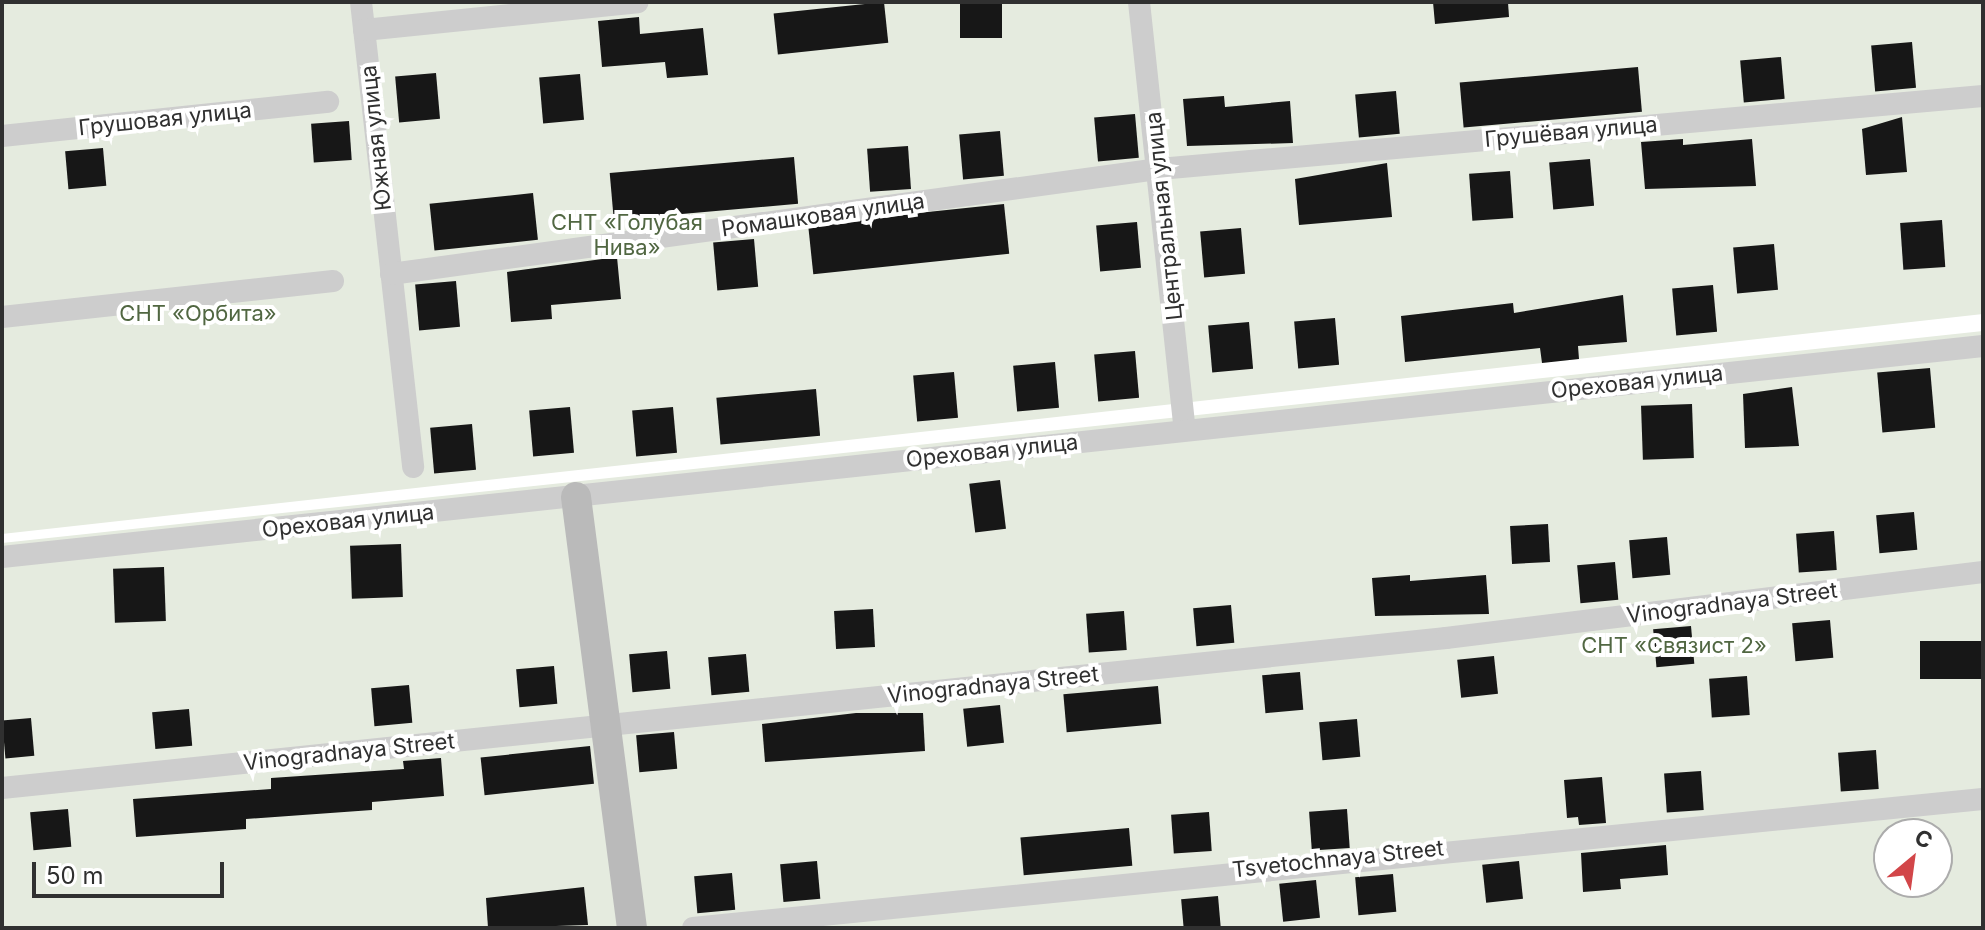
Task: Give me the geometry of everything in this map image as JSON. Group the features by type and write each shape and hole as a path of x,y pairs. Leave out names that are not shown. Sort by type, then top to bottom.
{"street":[{"name":"Южная улица","path":"361,2 413,467"},
{"path":"364,30 638,2"},
{"name":"Центральная улица","path":"1139,2 1185,430"},
{"name":"Грушёвая улица","path":"1159,169 1983,96"},
{"name":"Грушовая улица","path":"2,136 328,102"},
{"name":"Ромашковая улица","path":"391,274 1159,169"},
{"path":"2,317 333,281"},
{"name":"Ореховая улица","path":"2,557 1983,346"},
{"path":"576,497 632,928"},
{"name":"Vinogradnaya Street","path":"2,788 1446,638 1983,572"},
{"name":"Tsvetochnaya Street","path":"693,928 1983,799"}],"green space":[{"name":"СНТ «Голубая Нива»","path":"2,2 1983,2 1983,314 2,534"},
{"name":"СНТ «Связист 2»","path":"1983,331 1983,928 2,928 2,543"}],"building":[{"path":"884,2 888,43 778,54 774,14"},
{"path":"960,2 1002,2 1002,38 960,38"},
{"path":"1433,2 1508,2 1509,17 1435,24"},
{"path":"639,17 640,34 703,28 708,75 667,78 665,62 602,67 598,21"},
{"path":"1912,42 1916,88 1875,91 1871,46"},
{"path":"1781,57 1785,99 1744,102 1740,61"},
{"path":"1638,67 1642,112 1464,127 1460,83"},
{"path":"436,73 440,119 399,122 395,77"},
{"path":"580,74 584,120 543,123 539,78"},
{"path":"1396,91 1400,134 1359,137 1355,95"},
{"path":"1224,96 1225,107 1290,101 1293,143 1187,146 1183,99"},
{"path":"1135,114 1139,158 1098,161 1094,118"},
{"path":"1902,117 1907,172 1866,175 1862,129"},
{"path":"349,121 352,160 314,163 311,124"},
{"path":"1000,131 1004,176 963,179 959,135"},
{"path":"1683,139 1683,145 1752,139 1756,186 1645,189 1641,142"},
{"path":"908,146 911,189 870,192 867,149"},
{"path":"103,148 106,186 68,189 65,151"},
{"path":"794,157 798,204 614,220 610,173"},
{"path":"1590,159 1594,206 1553,209 1549,163"},
{"path":"1387,163 1392,217 1299,225 1295,179"},
{"path":"1510,171 1513,218 1472,221 1469,174"},
{"path":"533,193 538,240 434,251 430,204"},
{"path":"1004,204 1009,254 813,274 808,225"},
{"path":"1942,220 1945,267 1903,270 1900,223"},
{"path":"1137,222 1141,268 1100,271 1096,226"},
{"path":"1241,228 1245,274 1204,277 1200,232"},
{"path":"754,239 758,287 717,290 713,243"},
{"path":"1774,244 1778,290 1737,293 1733,248"},
{"path":"617,257 621,299 551,305 552,319 511,322 507,272"},
{"path":"456,281 460,327 419,330 415,285"},
{"path":"1713,285 1717,332 1676,335 1672,289"},
{"path":"1623,295 1627,342 1578,346 1579,359 1542,363 1540,348 1405,362 1401,316 1513,303 1514,313"},
{"path":"1335,318 1339,365 1298,368 1294,322"},
{"path":"1249,322 1253,369 1212,372 1208,326"},
{"path":"1135,351 1139,398 1098,401 1094,355"},
{"path":"1055,362 1059,408 1017,411 1013,366"},
{"path":"1930,368 1935,428 1882,432 1877,373"},
{"path":"954,372 958,418 917,421 913,376"},
{"path":"1792,387 1799,446 1745,448 1743,394"},
{"path":"816,389 820,436 720,445 716,398"},
{"path":"1692,404 1694,458 1643,460 1641,406"},
{"path":"570,407 574,453 533,456 529,411"},
{"path":"673,407 677,453 636,456 632,411"},
{"path":"472,424 476,470 434,473 430,428"},
{"path":"1000,480 1006,529 975,532 969,484"},
{"path":"1914,512 1917,550 1879,553 1876,515"},
{"path":"1548,524 1550,562 1512,564 1510,526"},
{"path":"1834,531 1837,570 1799,573 1796,534"},
{"path":"1667,537 1670,575 1632,578 1629,540"},
{"path":"401,544 403,597 352,599 350,546"},
{"path":"1615,562 1618,600 1580,603 1577,565"},
{"path":"164,567 166,621 115,623 113,569"},
{"path":"1410,575 1410,581 1486,575 1489,614 1375,616 1372,578"},
{"path":"1231,605 1234,643 1196,646 1193,608"},
{"path":"873,609 875,647 836,649 834,611"},
{"path":"1124,611 1127,650 1089,653 1086,614"},
{"path":"1830,620 1833,658 1795,661 1792,623"},
{"path":"1691,626 1694,664 1656,667 1653,629"},
{"path":"1920,641 1983,641 1983,679 1920,679"},
{"path":"667,651 670,689 632,692 629,654"},
{"path":"746,654 749,692 711,695 708,657"},
{"path":"1494,656 1498,694 1461,698 1457,660"},
{"path":"554,666 557,704 519,707 516,669"},
{"path":"1300,672 1303,710 1265,713 1262,675"},
{"path":"1747,676 1750,715 1712,718 1709,679"},
{"path":"409,685 412,723 374,726 371,688"},
{"path":"1158,686 1161,724 1067,732 1063,694"},
{"path":"1000,705 1004,743 967,747 963,709"},
{"path":"189,709 192,746 155,749 152,712"},
{"path":"856,713 923,713 925,751 765,762 762,724"},
{"path":"31,718 34,756 5,758 2,721"},
{"path":"1357,719 1360,757 1322,760 1319,722"},
{"path":"674,732 677,769 639,772 636,735"},
{"path":"590,746 594,784 485,795 481,757"},
{"path":"1876,750 1879,789 1841,792 1838,753"},
{"path":"441,758 444,796 372,802 372,810 246,819 246,829 136,837 133,799 271,789 271,778 404,769 403,761"},
{"path":"1701,771 1704,810 1667,812 1664,774"},
{"path":"1602,777 1606,823 1579,825 1578,817 1567,818 1564,780"},
{"path":"68,809 71,847 33,850 30,812"},
{"path":"1347,809 1350,848 1312,851 1309,812"},
{"path":"1209,812 1212,851 1174,854 1171,815"},
{"path":"1129,828 1132,866 1024,875 1020,837"},
{"path":"1666,845 1668,875 1620,879 1621,889 1583,892 1581,853"},
{"path":"817,861 820,899 783,902 780,864"},
{"path":"1519,861 1523,899 1486,903 1482,865"},
{"path":"732,873 735,910 697,913 694,876"},
{"path":"1393,874 1396,912 1358,915 1355,877"},
{"path":"1316,880 1320,918 1283,922 1279,884"},
{"path":"584,887 588,925 488,928 486,898"},
{"path":"1218,896 1221,928 1184,928 1181,899"}],"park label":[{"name":"СНТ «Орбита»","path":"198,314"}]}
